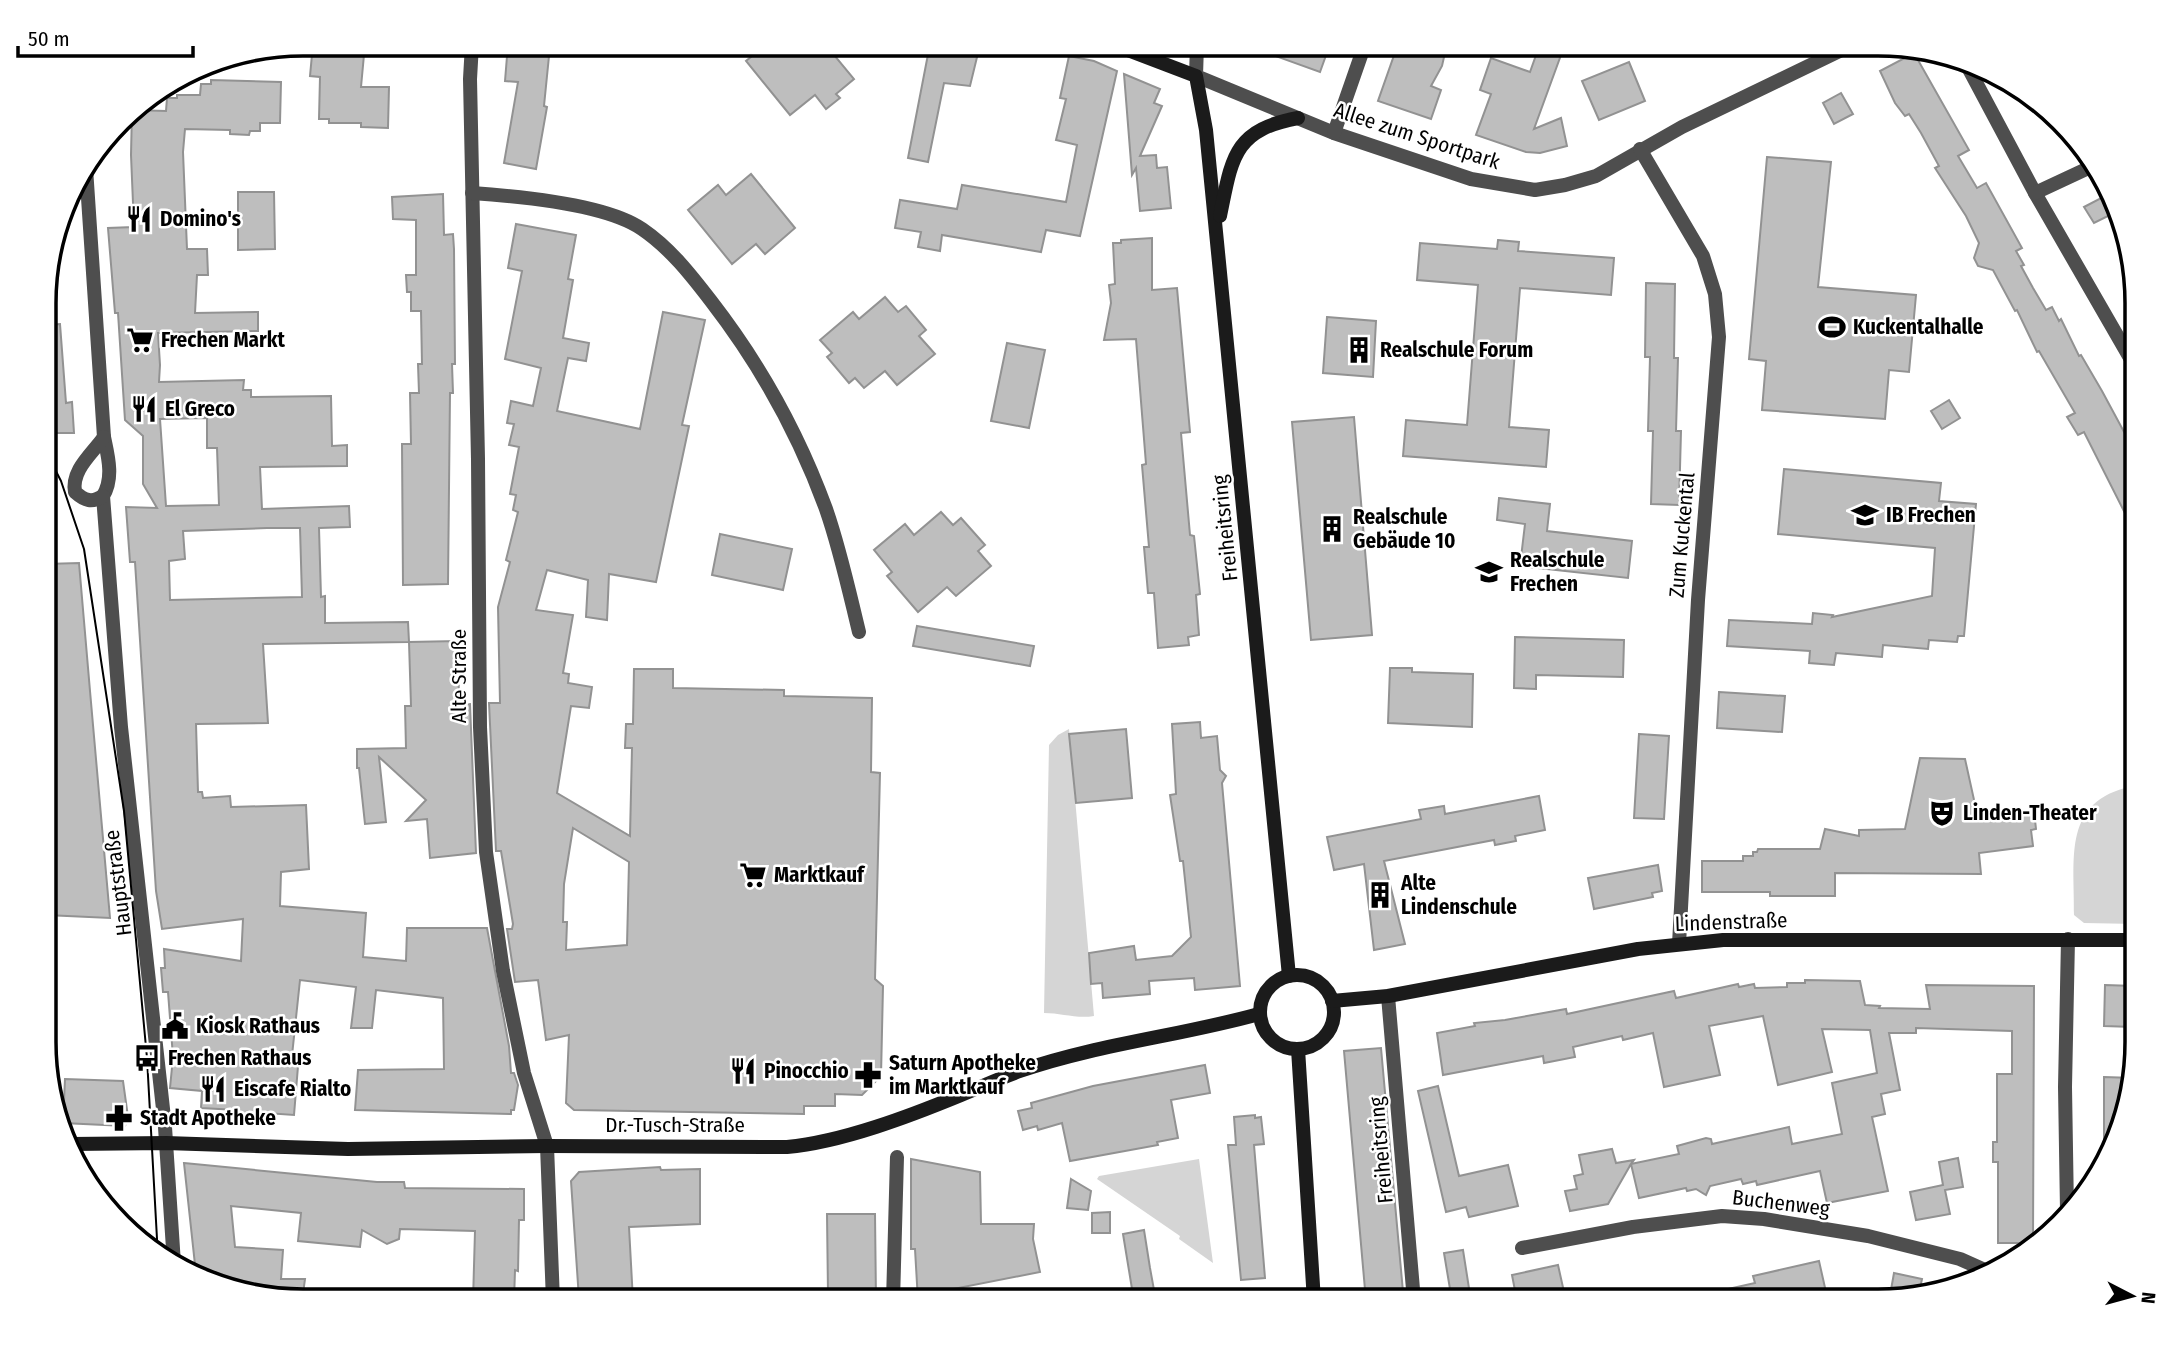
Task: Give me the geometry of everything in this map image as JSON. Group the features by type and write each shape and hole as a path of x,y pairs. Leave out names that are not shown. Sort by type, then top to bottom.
{"street":[{"path":"1145,56 1196,76 1197,56"},
{"path":"1335,133 1361,56"},
{"name":"Allee zum Sportpark","path":"1196,76 1335,133 1471,179 1535,190 1595,176 1640,149 1829,56"},
{"name":"Alte Straße","path":"472,57 480,727 486,852 503,971 524,1073 547,1146 553,1289"},
{"path":"1972,75 2035,193 2124,348"},
{"name":"Freiheitsring","path":"1196,76 1206,130 1217,227 1289,976"},
{"path":"1217,227 1228,177 1238,149 1247,137 1262,127 1298,118"},
{"name":"Zum Kuckental","path":"1640,149 1703,256 1715,294 1719,337 1698,600 1679,944"},
{"path":"2035,193 2085,169"},
{"name":"Hauptstraße","path":"87,183 104,437 108,456 109,478 103,496 121,727 158,1052 173,1252"},
{"path":"472,193 549,201 615,216 641,228 693,277 728,323 760,373 802,454 825,508 842,562 859,632"},
{"path":"103,496 97,500 85,500 75,492 74,485 78,469 104,437"},
{"path":"2067,1202 2065,1087 2068,939"},
{"name":"Lindenstraße","path":"1332,1001 1388,996 1679,944 1723,940 2125,940"},
{"path":"1289,976 1311,978 1327,991 1332,1001 1334,1012 1327,1034 1309,1047 1298,1049 1276,1043 1267,1035 1259,1014 1267,989 1277,980 1289,976"},
{"name":"Freiheitsring","path":"1388,996 1413,1288"},
{"name":"Dr.-Tusch-Straße","path":"78,1144 166,1143 348,1149 788,1147 816,1144 959,1096 1020,1071 1100,1048 1220,1025 1259,1014"},
{"path":"1298,1049 1313,1288"},
{"path":"893,1289 897,1157"},
{"name":"Buchenweg","path":"1522,1248 1633,1227 1722,1216 1764,1219 1868,1236 1960,1259 1979,1267"}],"shaded area":[{"path":"1069,729 1094,1016 1088,1017 1044,1013 1049,745 1058,735"},
{"path":"2125,788 2125,924 2084,923 2074,915 2076,838 2081,822 2091,808 2105,796"},
{"path":"1199,1159 1213,1263 1179,1239 1180,1236 1097,1179 1099,1176"}],"building":[{"path":"1277,56 1326,56 1320,72"},
{"path":"1394,56 1444,56 1431,86 1441,90 1431,119 1378,101"},
{"path":"1536,56 1561,56 1534,129 1561,118 1567,146 1540,153 1526,152 1476,135 1491,94 1480,90 1491,58 1530,72"},
{"path":"312,57 364,57 361,87 389,87 388,128 361,127 361,123 329,123 329,119 319,119 320,77 310,76"},
{"path":"507,57 549,57 544,106 547,107 536,169 504,163 518,82 505,81"},
{"path":"751,57 835,57 854,79 836,94 840,98 826,109 815,95 790,115 746,61"},
{"path":"928,57 977,57 970,86 944,83 928,162 908,158"},
{"path":"1069,57 1094,61 1117,71 1080,236 1046,230 1041,252 942,235 940,251 918,247 921,232 895,228 900,200 957,209 962,185 1066,202 1077,145 1056,140 1066,99 1060,98"},
{"path":"1905,58 1918,59 1969,150 1958,156 1977,188 1986,183 2022,248 2016,251 2033,288 2046,310 2052,307 2059,321 2061,319 2079,356 2081,355 2124,432 2124,512 2084,432 2078,435 2067,417 2075,413 2039,351 2037,352 2017,310 2015,311 1993,270 1978,266 1974,258 1979,243 1966,216 1935,168 1939,166 1921,133 1909,114 1905,116 1895,103 1880,71"},
{"path":"1629,62 1645,101 1599,120 1582,81"},
{"path":"1124,74 1160,89 1154,103 1162,106 1140,156 1156,155 1157,168 1167,167 1171,208 1140,211 1136,168 1132,175"},
{"path":"211,80 281,82 280,123 260,123 260,131 250,131 249,135 230,134 230,130 185,129 183,152 187,249 207,249 208,275 197,275 195,313 258,312 258,331 158,333 159,382 244,380 243,390 251,390 251,397 331,396 332,446 347,445 347,466 260,467 262,509 349,506 350,527 319,528 321,597 325,596 325,623 408,622 409,642 263,644 268,723 196,724 198,792 202,792 203,798 230,796 231,807 306,805 309,869 281,872 280,906 366,913 363,957 406,961 407,928 487,928 509,1046 511,1073 514,1073 518,1085 511,1114 355,1110 358,1070 444,1069 443,998 376,990 372,1028 351,1028 356,987 300,980 291,1065 298,1066 294,1115 237,1114 237,1110 201,1108 202,1091 170,1088 173,1057 168,992 163,992 161,968 165,968 164,949 241,961 243,919 162,929 156,891 135,562 130,562 126,507 157,508 143,484 143,436 125,420 118,313 115,313 108,228 134,227 132,125 148,110 166,111 167,98 200,95 201,84 211,84","holes":["207,418 207,448 217,448 219,505 166,506 160,419","300,528 302,597 170,600 169,561 185,559 183,531"]},
{"path":"1841,93 1853,114 1834,124 1823,103"},
{"name":"Kuckentalhalle","path":"1767,157 1831,162 1818,287 1916,295 1909,372 1889,370 1885,419 1762,410 1766,361 1749,359"},
{"path":"751,174 795,228 765,254 756,244 732,264 688,210 718,185 726,195"},
{"path":"238,192 274,192 275,249 238,250"},
{"path":"443,194 444,235 453,234 454,249 455,364 452,364 453,393 450,393 448,584 403,585 402,444 411,444 410,393 419,393 418,364 422,364 421,311 411,311 411,292 407,292 406,275 416,275 416,220 393,219 392,197"},
{"path":"2102,198 2109,216 2094,223 2084,207"},
{"path":"516,224 576,235 568,279 573,280 563,338 589,343 586,361 568,358 557,411 640,429 663,312 705,320 682,425 689,426 656,582 609,574 607,620 586,617 588,580 547,570 536,610 573,615 563,673 569,674 568,683 592,687 589,708 571,706 557,793 630,836 632,748 625,748 626,724 633,724 634,669 673,669 673,688 784,690 784,696 872,698 871,772 880,773 875,979 883,986 881,1076 862,1095 835,1094 835,1106 804,1106 804,1114 574,1110 566,1103 569,1035 546,1040 538,980 515,982 507,929 512,929 513,924 501,851 496,851 489,703 500,703 498,607 510,562 506,560 518,512 513,510 516,495 510,494 519,447 509,445 514,424 507,423 511,401 533,406 541,368 505,359 522,271 508,268","holes":["573,828 629,862 627,945 566,950 567,922 563,922 564,884"]},
{"path":"1152,238 1152,290 1177,288 1190,432 1181,433 1190,535 1194,536 1200,594 1196,595 1199,635 1188,637 1189,645 1158,648 1154,593 1148,593 1144,547 1149,547 1142,465 1146,464 1136,339 1104,340 1111,303 1109,285 1115,284 1113,243"},
{"path":"1498,240 1519,242 1518,251 1614,258 1611,295 1520,288 1509,427 1549,430 1546,467 1403,456 1406,420 1467,425 1478,285 1417,280 1420,243 1497,249"},
{"path":"1646,283 1675,284 1674,358 1678,358 1676,431 1681,431 1679,505 1651,504 1653,431 1648,431 1650,357 1645,357"},
{"path":"885,297 898,312 906,306 926,330 919,336 935,354 897,385 885,371 864,388 855,378 849,383 827,357 832,353 820,340 853,312 859,319"},
{"name":"Realschule Forum","path":"1327,317 1376,321 1373,377 1323,373"},
{"path":"56,324 60,324 66,403 72,402 74,433 56,433"},
{"path":"1007,343 1045,350 1029,428 991,421"},
{"path":"1949,400 1960,418 1942,429 1931,411"},
{"name":"Realschule Gebäude 10","path":"1354,417 1372,635 1311,640 1292,422"},
{"path":"1784,469 1941,483 1939,501 1976,504 1964,636 1958,636 1957,642 1929,640 1928,649 1883,645 1882,657 1836,653 1834,665 1809,663 1810,651 1727,646 1729,620 1812,624 1813,613 1833,615 1832,617 1932,596 1935,548 1778,534"},
{"path":"1499,498 1550,504 1547,531 1632,541 1628,578 1520,566 1525,524 1497,520"},
{"path":"941,512 953,525 961,518 985,545 978,551 991,566 956,596 947,587 918,612 887,576 892,572 874,550 905,524 914,535"},
{"path":"720,534 792,549 783,590 712,575"},
{"path":"79,563 110,918 56,915 56,564"},
{"path":"917,626 1034,646 1030,666 913,646"},
{"path":"1515,637 1624,640 1623,677 1536,675 1536,689 1514,688"},
{"path":"458,641 459,705 470,704 476,853 430,858 427,819 406,821 426,800 379,757 386,822 365,824 357,749 406,748 405,706 411,706 409,642"},
{"path":"1390,668 1412,668 1412,672 1473,674 1472,727 1388,723"},
{"path":"1719,692 1785,696 1782,732 1717,728"},
{"path":"1200,722 1201,738 1217,736 1220,770 1226,776 1222,783 1240,986 1195,990 1194,978 1149,981 1150,994 1103,998 1102,983 1091,984 1089,953 1134,946 1136,960 1172,956 1191,937 1183,861 1180,861 1170,795 1176,794 1172,724"},
{"path":"1126,729 1132,798 1076,803 1069,734"},
{"path":"1639,734 1669,736 1664,819 1634,818"},
{"path":"1920,758 1965,759 1978,818 2034,811 2036,829 2031,830 2033,846 1979,853 1981,874 1835,873 1835,896 1702,892 1702,861 1743,861 1743,856 1753,856 1753,852 1758,849 1820,849 1825,829 1859,836 1859,830 1905,829"},
{"name":"Alte Lindenschule","path":"1539,796 1545,830 1515,836 1516,841 1495,845 1494,840 1384,861 1405,944 1374,950 1364,864 1334,870 1327,837 1421,819 1419,810 1444,806 1445,814"},
{"path":"1658,865 1662,891 1652,893 1653,897 1594,909 1588,878"},
{"path":"1805,980 1860,981 1865,1005 1880,1006 1879,1008 1930,1009 1926,985 2034,986 2033,1235 2021,1243 1998,1243 1998,1162 1993,1162 1993,1142 1997,1142 1997,1074 2012,1074 2012,1031 1916,1028 1916,1033 1889,1033 1900,1090 1881,1094 1885,1114 1872,1117 1888,1191 1827,1203 1820,1171 1757,1185 1756,1181 1743,1184 1741,1179 1710,1186 1706,1195 1696,1189 1687,1191 1686,1188 1639,1198 1631,1164 1679,1154 1677,1146 1706,1138 1711,1139 1712,1144 1789,1127 1792,1144 1842,1134 1832,1083 1877,1073 1870,1030 1822,1029 1832,1072 1778,1085 1763,1016 1709,1026 1720,1075 1664,1087 1653,1033 1623,1040 1622,1036 1573,1047 1575,1057 1544,1063 1543,1056 1443,1075 1437,1033 1475,1026 1474,1023 1566,1009 1567,1014 1674,991 1676,998 1738,984 1739,987 1754,984 1755,988 1787,987 1787,983 1805,983"},
{"path":"2105,985 2125,986 2125,1027 2104,1026"},
{"path":"1381,1048 1403,1288 1365,1288 1344,1051"},
{"path":"1205,1065 1210,1093 1171,1100 1178,1138 1157,1142 1158,1145 1070,1161 1062,1123 1038,1130 1037,1126 1023,1130 1018,1111 1032,1108 1031,1103 1093,1086"},
{"path":"2104,1077 2123,1078 2117,1106 2104,1142"},
{"path":"65,1079 123,1081 128,1117 125,1126 70,1123 64,1105"},
{"path":"1438,1086 1459,1176 1508,1165 1518,1206 1469,1217 1466,1207 1446,1212 1418,1091"},
{"path":"1255,1115 1255,1118 1261,1117 1264,1144 1254,1145 1265,1278 1241,1280 1228,1145 1236,1145 1234,1117"},
{"path":"1612,1149 1616,1163 1634,1160 1608,1204 1570,1211 1565,1191 1577,1189 1574,1176 1583,1174 1579,1155"},
{"path":"1958,1158 1963,1187 1945,1190 1950,1214 1916,1220 1910,1192 1943,1185 1939,1162"},
{"path":"911,1159 980,1172 981,1224 1034,1224 1033,1239 1040,1272 955,1289 917,1289 915,1249 911,1249"},
{"path":"184,1163 377,1182 404,1182 405,1188 524,1189 524,1220 519,1220 518,1271 515,1270 514,1289 473,1289 475,1231 400,1229 399,1239 387,1244 362,1230 360,1247 298,1241 301,1213 231,1206 235,1247 283,1250 281,1279 305,1279 304,1289 270,1287 239,1281 195,1264"},
{"path":"660,1167 661,1170 700,1169 700,1224 629,1227 632,1289 578,1289 571,1181 579,1172"},
{"path":"1071,1179 1091,1191 1088,1210 1067,1208"},
{"path":"1110,1212 1110,1233 1092,1233 1092,1213"},
{"path":"827,1214 875,1214 876,1289 828,1289"},
{"path":"1144,1230 1154,1288 1132,1288 1123,1234"},
{"path":"1463,1250 1469,1288 1450,1288 1444,1253"},
{"path":"1819,1261 1825,1288 1732,1288 1755,1283 1753,1276"},
{"path":"1558,1265 1563,1288 1515,1288 1512,1275"},
{"path":"1894,1273 1922,1279 1921,1285 1891,1288"}],"tram line":[{"path":"56,471 84,549 124,811 147,1058 157,1241"}],"place":[{"name":"Domino's","path":"139,219"},
{"name":"Kuckentalhalle","path":"1832,327"},
{"name":"Frechen Markt","path":"140,340"},
{"name":"Realschule Forum","path":"1359,350"},
{"name":"El Greco","path":"144,409"},
{"name":"IB Frechen","path":"1865,515"},
{"name":"Realschule Gebäude 10","path":"1332,529"},
{"name":"Realschule Frechen","path":"1489,572"},
{"name":"Linden-Theater","path":"1942,813"},
{"name":"Marktkauf","path":"753,875"},
{"name":"Alte Lindenschule","path":"1380,895"},
{"name":"Kiosk Rathaus","path":"175,1026"},
{"name":"Frechen Rathaus","path":"147,1058"},
{"name":"Pinocchio","path":"743,1071"},
{"name":"Saturn Apotheke im Marktkauf","path":"868,1075"},
{"name":"Eiscafe Rialto","path":"213,1089"},
{"name":"Stadt Apotheke","path":"119,1118"}]}
